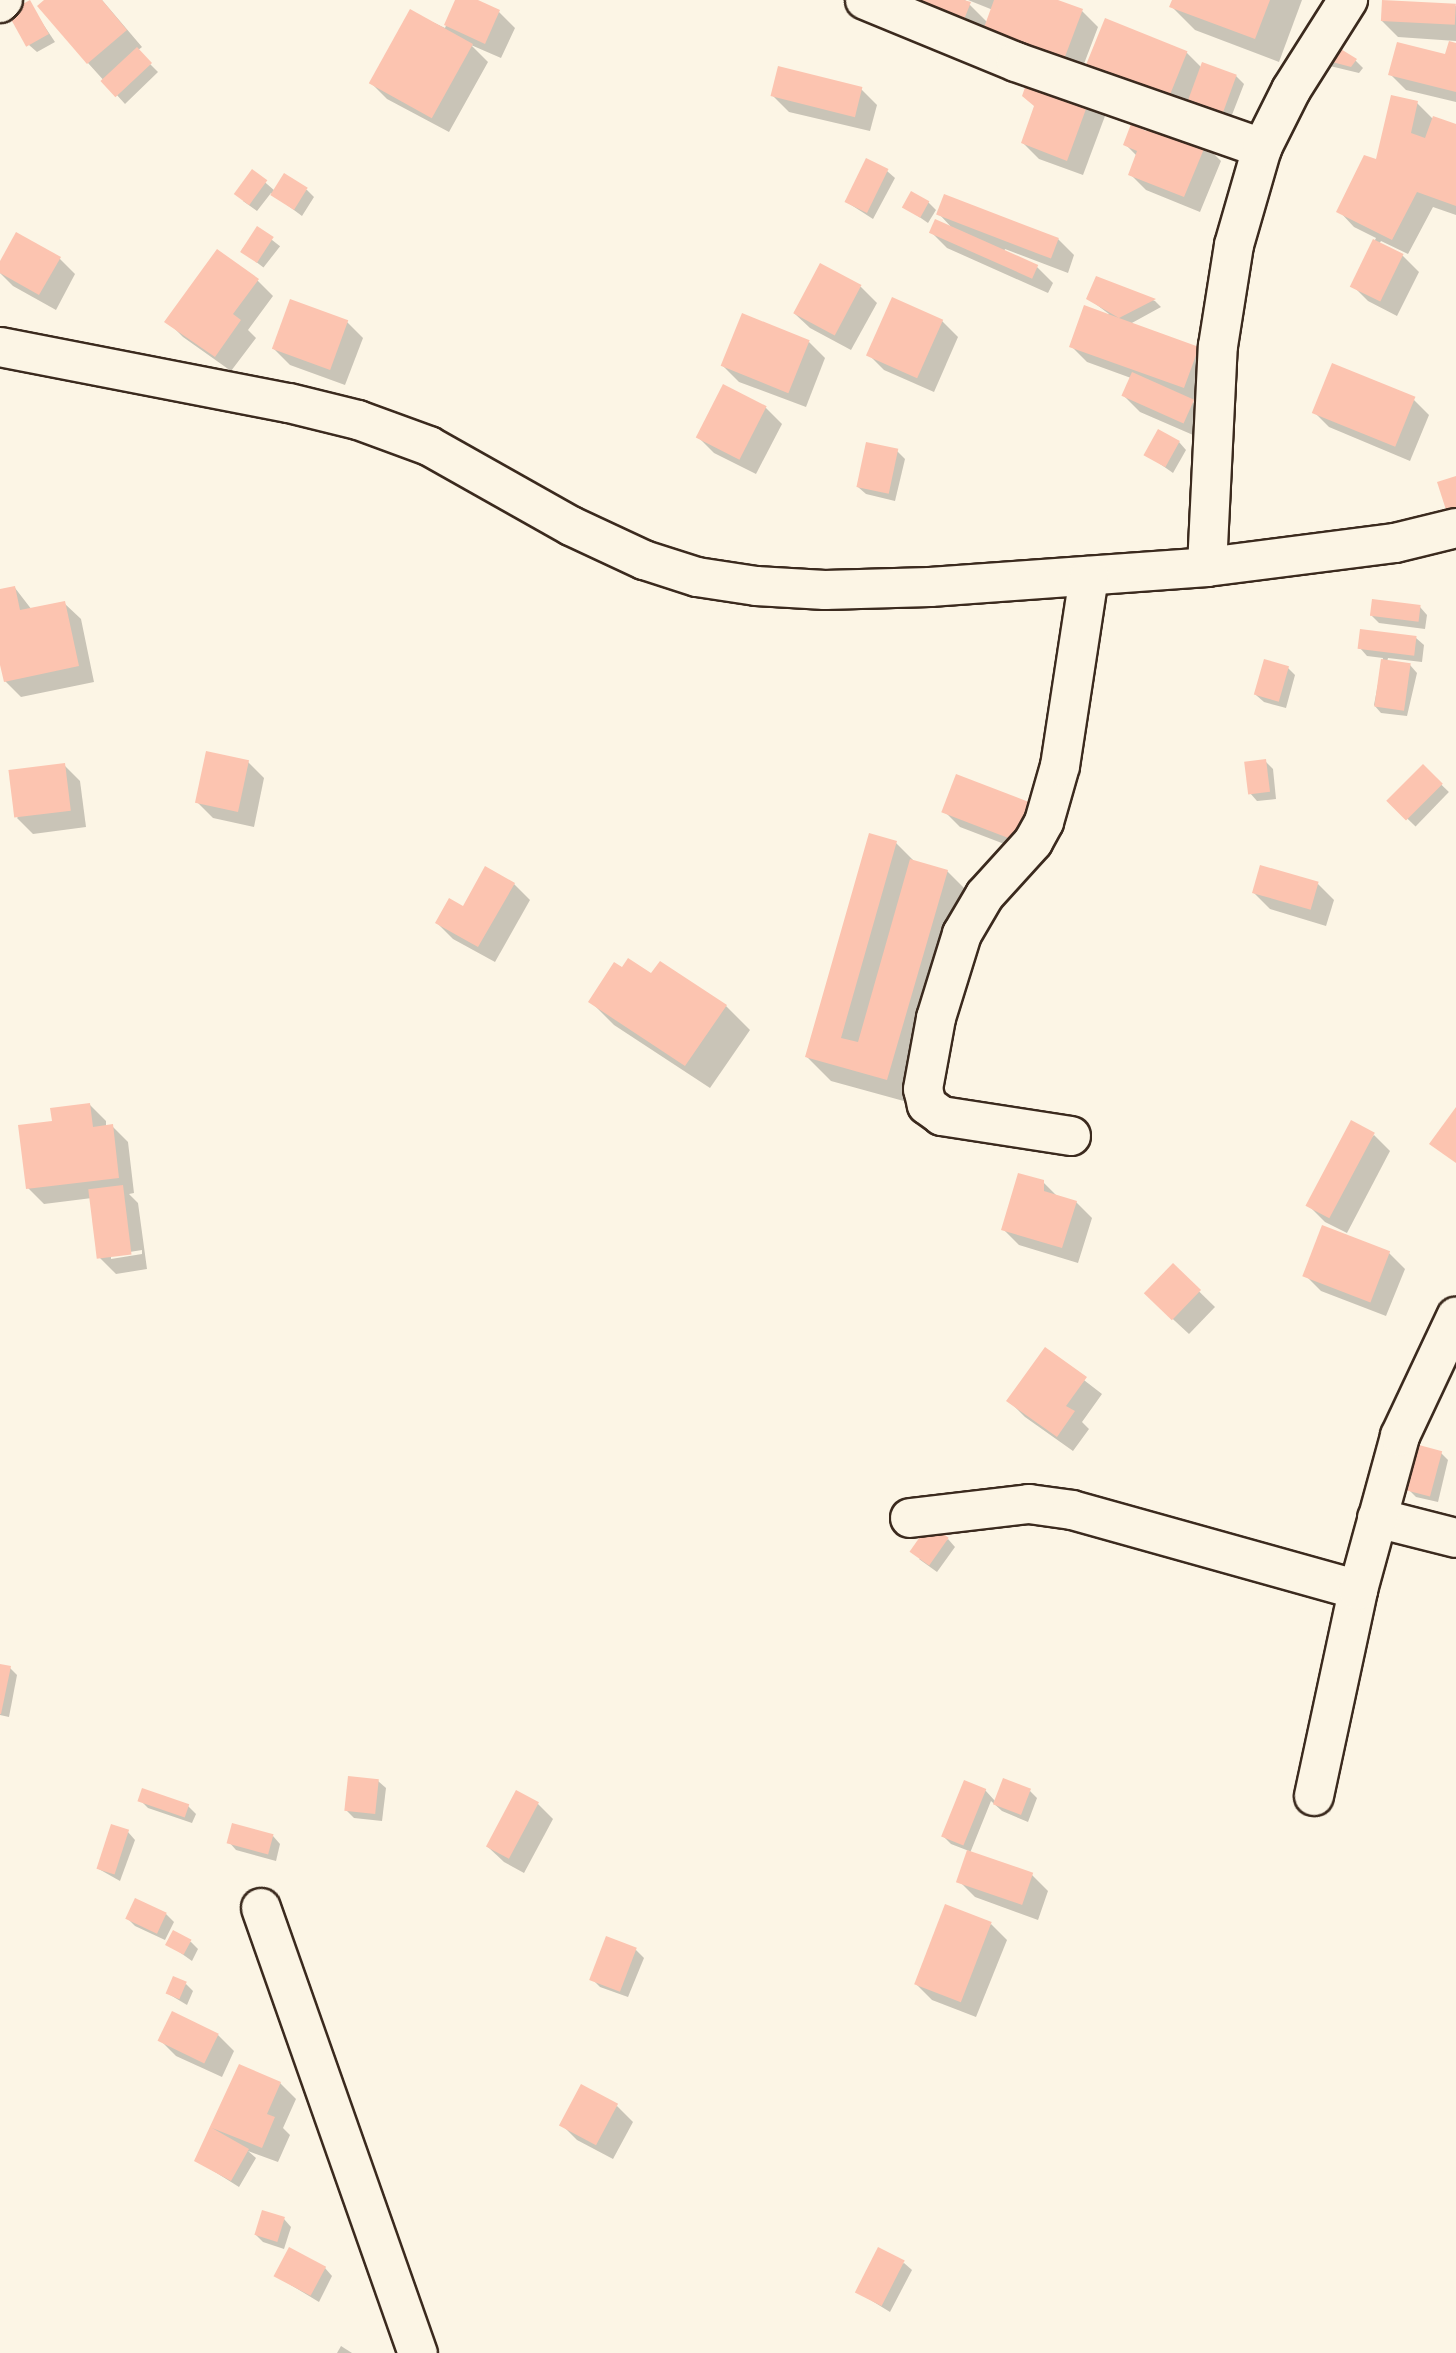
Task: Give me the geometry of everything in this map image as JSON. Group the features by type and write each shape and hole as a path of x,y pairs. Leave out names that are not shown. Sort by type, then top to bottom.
{"street":[{"path":"865,0 1016,62 1262,148"},
{"path":"1207,567 1218,346 1234,245 1262,148 1313,53 1348,0"},
{"path":"0,347 289,403 358,420 429,446 571,526 644,560 697,577 756,586 825,590 930,587 1207,567 1395,543 1456,528"},
{"path":"1071,1136 942,1116 927,1105 923,1089 936,1018 962,934 985,895 1033,842 1044,822 1060,766 1089,576"},
{"path":"1314,1796 1358,1590 1400,1436 1456,1317"},
{"path":"910,1518 1029,1504 1072,1510 1358,1590"},
{"path":"1377,1518 1456,1538"},
{"path":"261,1908 418,2353"}],"building":[{"path":"30,0 49,34 26,47 7,13"},
{"path":"44,0 102,0 127,30 87,64 37,6"},
{"path":"455,0 478,0 500,10 485,44 444,25"},
{"path":"892,0 964,0 971,2 961,27"},
{"path":"994,0 1058,0 1083,9 1063,62 982,33"},
{"path":"1172,0 1270,0 1255,39 1169,7"},
{"path":"1382,0 1456,4 1455,25 1381,21"},
{"path":"410,9 473,44 432,118 369,83"},
{"path":"1105,18 1188,51 1166,104 1084,71"},
{"path":"1449,41 1456,43 1456,92 1388,75 1397,42 1445,54"},
{"path":"1331,43 1357,59 1351,67 1321,59"},
{"path":"137,47 152,63 115,97 100,81"},
{"path":"1202,62 1237,75 1223,112 1188,100"},
{"path":"778,66 862,87 855,117 771,96"},
{"path":"1029,76 1090,98 1067,161 1021,143 1034,106 1022,96"},
{"path":"1391,95 1418,101 1411,133 1425,138 1433,116 1456,124 1456,206 1417,192 1392,240 1336,212 1364,155 1376,159"},
{"path":"1152,122 1206,144 1184,197 1128,175 1137,151 1123,145 1131,124 1146,131"},
{"path":"866,158 888,169 867,213 845,202"},
{"path":"252,169 267,180 249,205 234,194"},
{"path":"284,173 308,188 294,210 270,195"},
{"path":"911,191 929,201 920,218 902,208"},
{"path":"944,194 1059,238 1051,259 936,215"},
{"path":"935,219 1038,265 1032,279 929,233"},
{"path":"257,226 274,237 257,263 240,252"},
{"path":"16,232 61,257 39,295 0,273 0,261"},
{"path":"1373,239 1404,254 1380,302 1350,287"},
{"path":"217,249 259,279 233,314 241,320 215,357 164,322"},
{"path":"820,263 861,285 835,335 793,313"},
{"path":"1096,276 1156,299 1119,318 1086,299"},
{"path":"892,297 943,320 917,378 866,355"},
{"path":"290,299 348,320 330,370 272,349"},
{"path":"1084,305 1199,347 1184,388 1069,347"},
{"path":"742,313 810,340 788,393 721,366"},
{"path":"1332,363 1415,397 1395,447 1312,413"},
{"path":"1132,372 1194,400 1184,423 1121,396"},
{"path":"723,384 767,406 739,460 696,437"},
{"path":"1158,429 1180,441 1165,467 1143,455"},
{"path":"866,442 898,449 889,494 856,487"},
{"path":"1456,476 1456,514 1448,516 1437,482"},
{"path":"15,586 20,610 65,601 79,666 4,682 0,665 0,589"},
{"path":"1372,599 1421,605 1419,622 1370,616"},
{"path":"1360,629 1417,636 1414,656 1358,649"},
{"path":"1264,659 1289,666 1279,702 1254,695"},
{"path":"1381,659 1411,663 1404,711 1374,707"},
{"path":"206,751 249,760 238,812 195,803"},
{"path":"1266,759 1270,792 1248,794 1244,762"},
{"path":"65,763 71,811 14,818 8,770"},
{"path":"1423,764 1443,784 1406,821 1386,801"},
{"path":"956,774 1029,802 1014,840 941,812"},
{"path":"869,833 897,841 841,1038 858,1042 910,859 948,870 887,1080 805,1057"},
{"path":"1260,865 1319,882 1311,910 1252,893"},
{"path":"485,866 515,883 478,947 435,923 449,898 463,906"},
{"path":"628,958 651,973 660,961 727,1005 685,1066 588,1002 614,962 622,967"},
{"path":"90,1103 93,1127 113,1124 119,1178 26,1189 18,1125 52,1121 50,1108"},
{"path":"1456,1107 1456,1163 1429,1144"},
{"path":"1351,1120 1375,1133 1329,1218 1305,1206"},
{"path":"1018,1173 1044,1180 1044,1191 1077,1201 1062,1248 1001,1230"},
{"path":"123,1185 132,1254 97,1259 88,1189"},
{"path":"1322,1225 1390,1251 1370,1303 1302,1276"},
{"path":"1173,1263 1201,1290 1172,1320 1144,1293"},
{"path":"1045,1347 1087,1377 1066,1406 1075,1411 1057,1437 1006,1401"},
{"path":"1419,1445 1442,1451 1430,1497 1407,1490"},
{"path":"929,1524 949,1538 929,1566 909,1552"},
{"path":"0,1664 11,1666 1,1714 0,1714"},
{"path":"348,1776 379,1779 375,1814 344,1811"},
{"path":"1003,1778 1031,1789 1021,1815 993,1804"},
{"path":"964,1780 986,1789 963,1846 941,1837"},
{"path":"142,1788 189,1804 185,1818 137,1801"},
{"path":"516,1790 539,1802 509,1859 486,1847"},
{"path":"232,1823 274,1834 268,1854 227,1843"},
{"path":"111,1824 129,1830 115,1875 96,1869"},
{"path":"967,1850 1033,1873 1022,1905 956,1882"},
{"path":"135,1898 167,1913 157,1934 125,1919"},
{"path":"945,1904 992,1922 961,2002 914,1984"},
{"path":"173,1930 192,1940 184,1955 165,1945"},
{"path":"606,1936 637,1948 620,1992 589,1980"},
{"path":"173,1976 187,1982 179,1999 166,1993"},
{"path":"172,2011 219,2034 204,2063 158,2041"},
{"path":"239,2064 281,2082 267,2114 275,2117 262,2148 212,2128 249,2149 231,2181 194,2161"},
{"path":"581,2084 618,2104 596,2145 559,2125"},
{"path":"262,2210 285,2217 277,2242 254,2235"},
{"path":"289,2247 326,2267 311,2296 274,2276"},
{"path":"878,2247 905,2261 882,2306 855,2292"}]}
